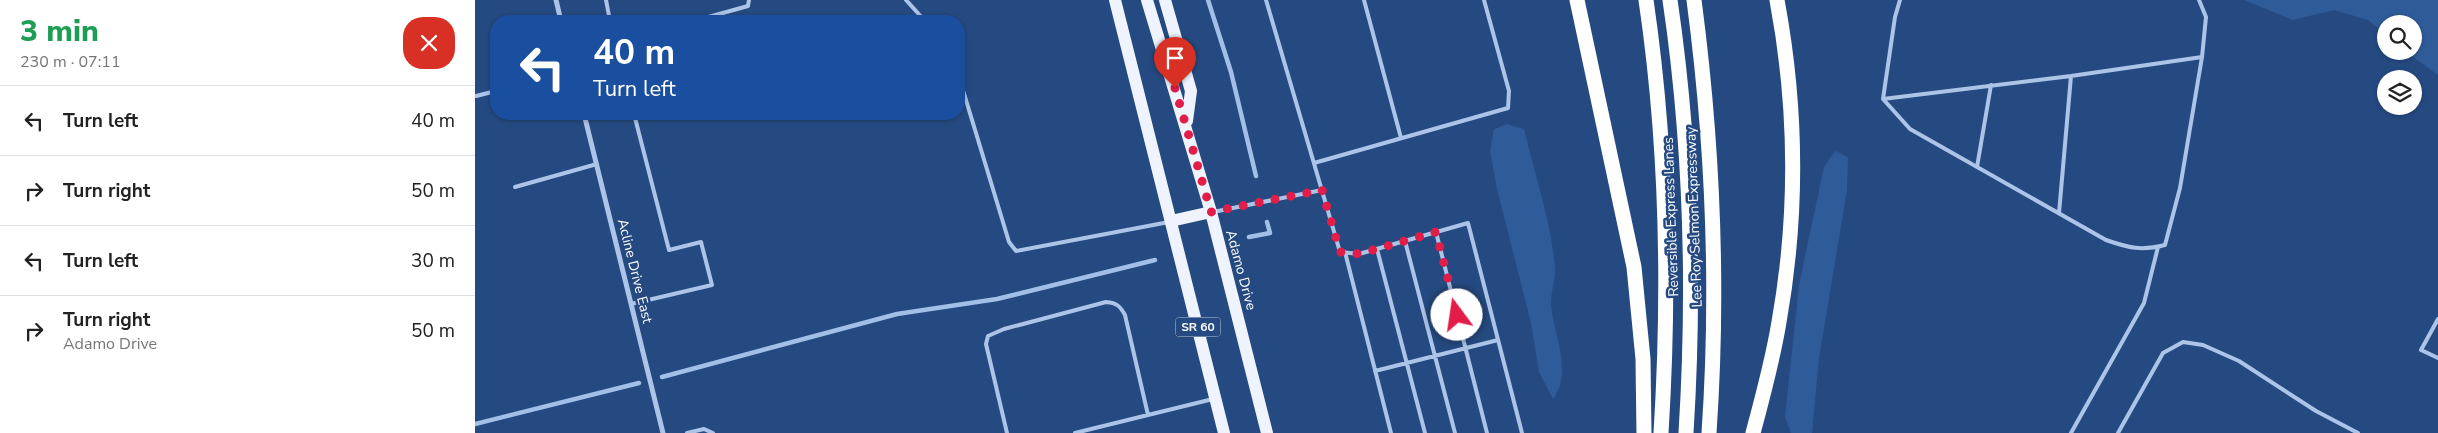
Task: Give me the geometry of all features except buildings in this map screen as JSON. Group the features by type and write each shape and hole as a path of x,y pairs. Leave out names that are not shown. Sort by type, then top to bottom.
{"highway":[{"path":"1577,0 1628,229 1634,267 1642,350 1644,433"},
{"path":"1646,0 1659,118 1663,195 1665,334 1661,433"},
{"name":"Reversible Express Lanes","path":"1670,0 1681,88 1689,223 1690,358 1686,433"},
{"name":"Lee Roy Selmon Expressway","path":"1694,0 1705,98 1714,239 1714,323 1709,433"},
{"path":"1753,433 1779,323 1792,206 1790,90 1777,0"}],"main road":[{"name":"SR 60","path":"1115,0 1224,433"},
{"name":"Adamo Drive","path":"1147,0 1211,212 1267,433"},
{"path":"1165,0 1191,91 1186,126"},
{"path":"1171,221 1211,212"}],"street":[{"path":"556,0 560,15"},
{"name":"Acline Drive East","path":"586,120 663,433"}],"lane":[{"path":"605,0 609,15"},
{"path":"716,15 748,6 749,0"},
{"path":"906,0 920,15"},
{"path":"1266,0 1340,252 1359,254 1468,222 1522,433"},
{"path":"1364,0 1401,138"},
{"path":"1314,163 1508,108 1509,91 1484,0"},
{"path":"1883,99 1895,17 1900,0"},
{"path":"1883,99 1910,129 2106,240 2125,247 2146,250 2165,246 2178,198 2202,57 2206,17 2199,0"},
{"path":"1883,99 2071,76 2202,57"},
{"path":"2059,213 2071,76"},
{"path":"1977,167 1991,85"},
{"path":"476,96 490,92"},
{"path":"965,97 1009,242 1016,251 1171,221"},
{"path":"631,304 712,285 701,242 669,250 636,120"},
{"path":"515,187 597,164"},
{"path":"1211,212 1322,190"},
{"path":"1436,232 1487,433"},
{"path":"1405,241 1455,433"},
{"path":"2071,433 2144,303 2158,247"},
{"path":"1377,249 1425,433"},
{"path":"1345,252 1391,433"},
{"path":"1007,433 986,344 988,336 1004,329 1106,302 1115,303 1120,306 1125,316 1148,415"},
{"path":"2438,319 2421,350 2438,358"},
{"path":"1375,372 1498,340"},
{"path":"2118,433 2163,353 2183,342 2203,345 2239,361 2316,411 2357,433"},
{"path":"1075,433 1216,399"},
{"path":"687,433 704,429 713,433"}],"shaded area":[{"path":"2244,0 2438,0 2438,75 2417,60 2422,60 2422,15 2377,15 2377,28 2368,20 2334,10 2293,20"},
{"path":"1507,124 1524,129 1553,250 1555,273 1551,306 1561,354 1562,378 1559,389 1553,399 1539,372 1531,323 1497,189 1490,151 1494,129"},
{"path":"1835,151 1848,157 1847,190 1819,358 1812,433 1791,433 1785,417 1799,285 1824,167"}],"waterway":[{"path":"1208,0 1231,72 1256,176"},
{"path":"1249,237 1270,233 1267,222"},
{"path":"662,377 897,314 997,299 1155,260"},
{"path":"475,424 639,383"}],"route":[{"path":"1175,88 1211,212 1322,190 1340,252 1359,254 1436,232 1457,315"}]}
